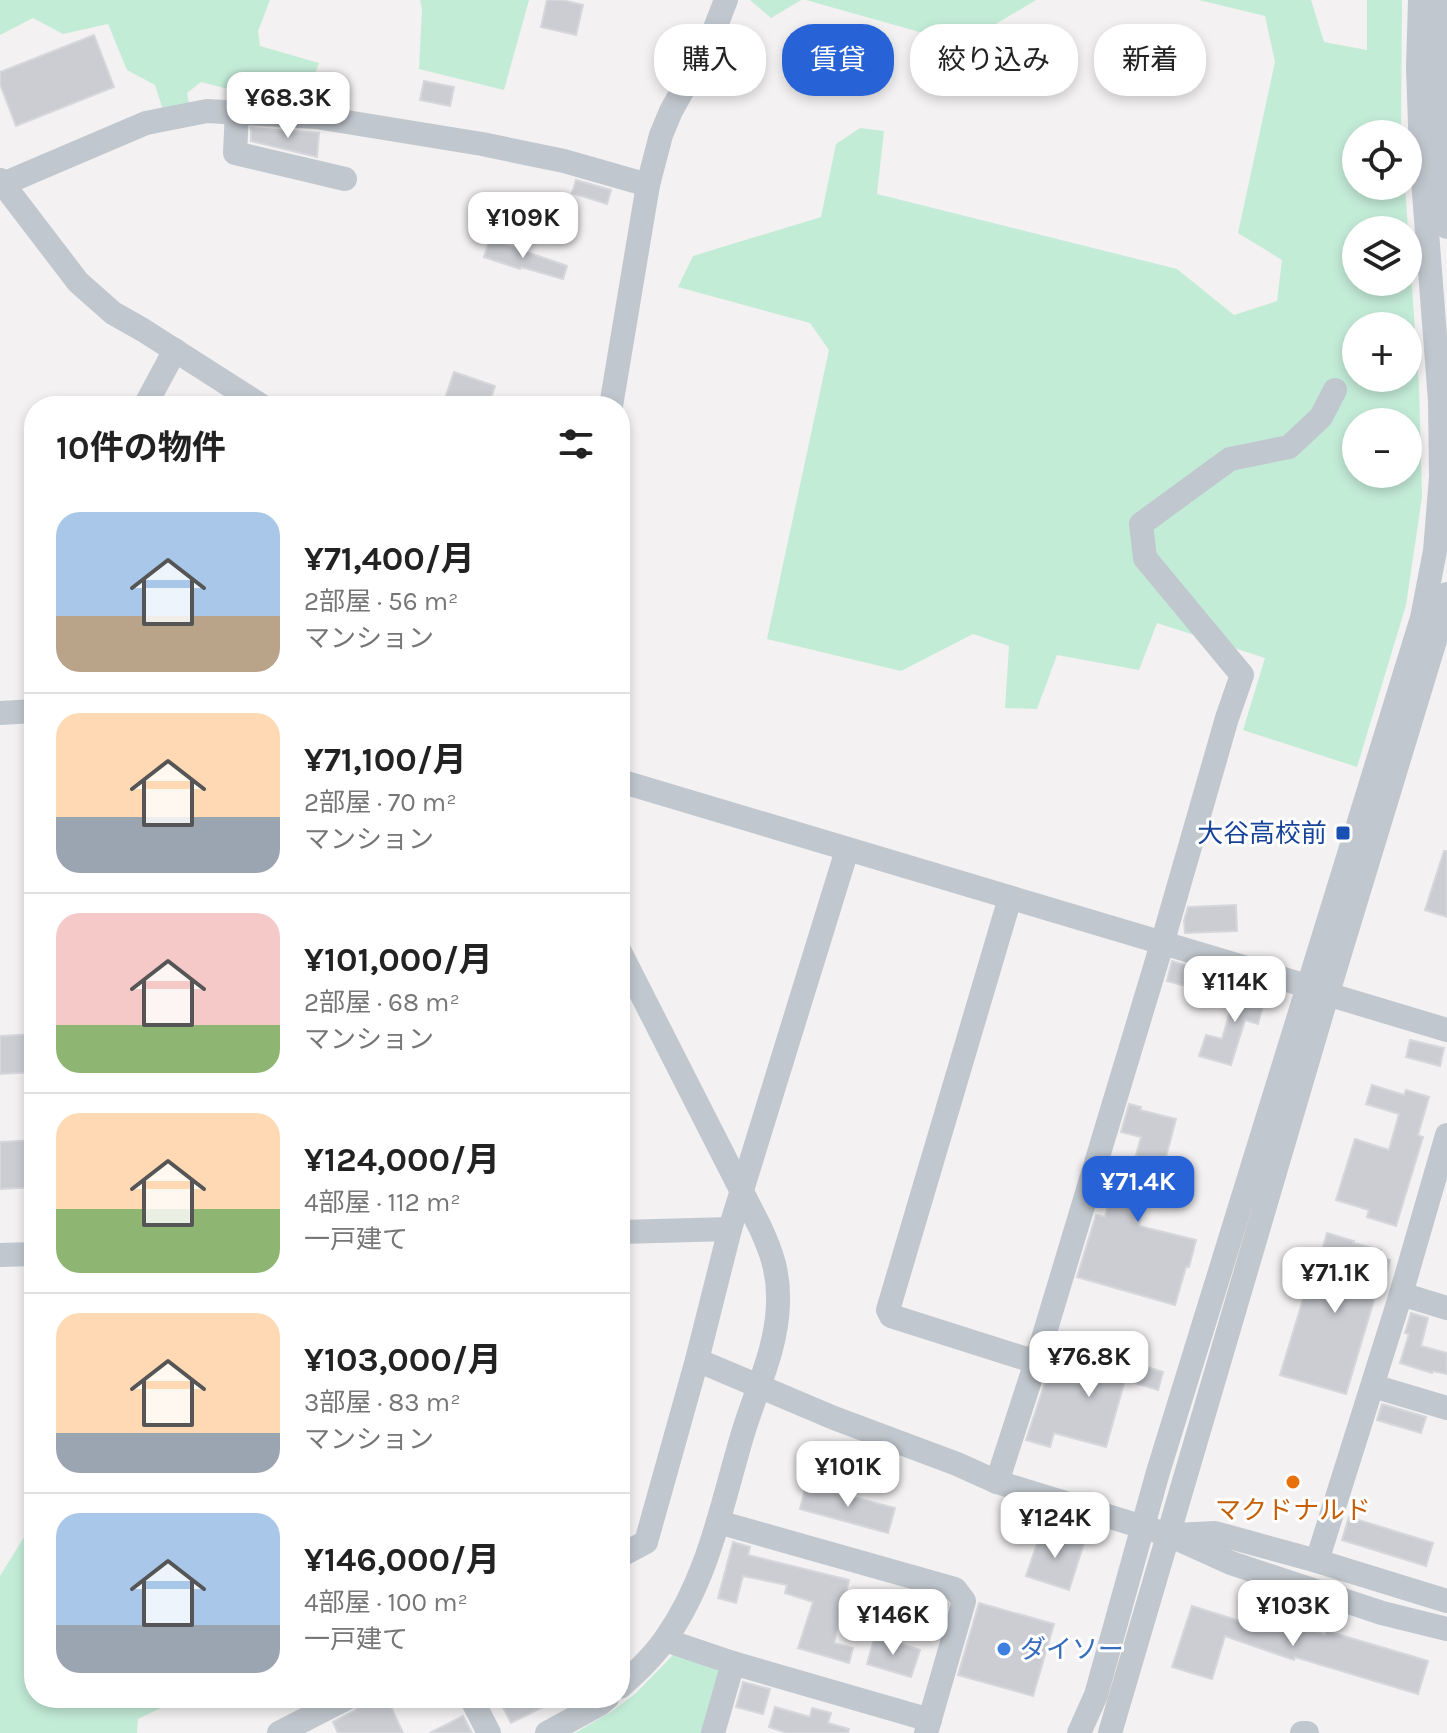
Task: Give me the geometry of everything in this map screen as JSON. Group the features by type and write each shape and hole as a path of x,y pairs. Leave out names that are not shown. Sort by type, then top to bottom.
{"street":[{"path":"613,396 648,185 661,135 710,41 726,0"},
{"path":"1110,1733 1169,1535 1422,618 1435,551 1441,477 1440,401 1421,154 1418,67 1420,0"},
{"path":"1442,0 1442,158 1447,227"},
{"path":"246,396 113,313 78,282 2,182 146,123 207,111 316,117 482,144 564,161 648,185"},
{"path":"237,112 235,153 345,179"},
{"path":"150,396 175,350"},
{"path":"997,1482 1036,1362 1242,675 1145,558 1141,524 1230,459 1289,447 1321,417 1335,390"},
{"path":"1079,1733 1096,1695 1163,1457 1440,624 1447,594"},
{"path":"0,713 24,712"},
{"path":"630,784 1447,1030"},
{"path":"630,1551 646,1542 741,1191 847,850"},
{"path":"1010,898 888,1310 891,1316 1036,1362"},
{"path":"630,972 773,1255 778,1296 777,1321 766,1369 743,1432 704,1568 665,1640 630,1678"},
{"path":"1317,1561 1442,1170 1447,1135"},
{"path":"630,1232 730,1229"},
{"path":"0,1255 24,1254"},
{"path":"1401,1294 1447,1308"},
{"path":"697,1360 997,1482 1169,1535 1231,1563 1382,1613 1447,1629"},
{"path":"1373,1386 1447,1408"},
{"path":"665,1640 928,1726 964,1601 955,1589 718,1522"},
{"path":"1169,1535 1215,1533 1447,1601"},
{"path":"713,1733 733,1663"},
{"path":"279,1733 328,1708"},
{"path":"476,1708 489,1733"},
{"path":"547,1733 593,1708"}],"green space":[{"path":"0,0 270,0 258,31 260,46 319,63 306,97 246,82 236,91 201,82 187,93 189,104 163,110 155,85 127,70 108,24 63,34 33,18 0,35"},
{"path":"420,0 529,0 504,90 419,69"},
{"path":"750,0 801,0 771,18"},
{"path":"806,0 1036,0 996,24 910,24 910,29"},
{"path":"1199,0 1311,0 1324,42 1367,50 1367,0 1402,0 1401,120 1342,120 1342,200 1406,200 1407,216 1342,216 1342,296 1413,296 1414,312 1342,312 1342,392 1419,392 1420,408 1342,408 1342,488 1422,488 1422,497 1406,605 1357,767 1243,730 1265,658 1157,623 1139,670 1057,655 1037,709 1005,708 1009,646 973,634 901,671 767,639 829,350 810,323 678,287 693,256 821,217 836,144 860,128 884,131 877,194 1177,269 1234,315 1277,301 1282,260 1238,233 1275,62 1265,16"},
{"path":"24,1537 24,1708 161,1708 138,1719 137,1733 0,1733 0,1576"},
{"path":"677,1651 721,1672 703,1733 575,1733 616,1708 630,1708 630,1698"}],"building":[{"path":"547,0 583,5 576,35 541,27"},
{"path":"94,35 114,87 16,126 0,84 0,72"},
{"path":"424,81 454,87 450,106 420,100"},
{"path":"251,128 319,133 317,157 251,141"},
{"path":"576,180 611,190 607,204 572,193"},
{"path":"490,239 567,266 563,279 484,257"},
{"path":"454,372 495,386 492,396 446,396"},
{"path":"1444,851 1447,851 1447,917 1425,910"},
{"path":"1236,905 1237,931 1185,933 1188,907"},
{"path":"1172,961 1198,969 1193,988 1167,981"},
{"path":"1239,981 1256,986 1254,992 1266,995 1258,1024 1245,1020 1231,1065 1199,1056 1206,1035 1222,1039"},
{"path":"24,1035 24,1073 0,1074 0,1036"},
{"path":"1410,1040 1444,1048 1440,1066 1406,1057"},
{"path":"1372,1085 1404,1095 1406,1090 1429,1097 1418,1135 1423,1137 1396,1226 1367,1217 1369,1210 1336,1200 1355,1139 1389,1150 1399,1114 1366,1104"},
{"path":"1129,1104 1176,1119 1163,1168 1154,1166 1139,1226 1196,1240 1175,1305 1077,1277 1096,1215 1105,1217 1117,1167 1132,1170 1141,1137 1121,1132"},
{"path":"24,1141 24,1188 0,1189 0,1142"},
{"path":"1327,1233 1381,1250 1379,1257 1390,1260 1386,1274 1382,1273 1346,1394 1280,1375"},
{"path":"1411,1313 1428,1318 1421,1346 1447,1353 1447,1374 1432,1373 1400,1363 1409,1334 1405,1333"},
{"path":"1101,1343 1134,1353 1131,1362 1163,1372 1158,1390 1125,1380 1106,1447 1054,1433 1050,1447 1026,1440 1048,1374 1088,1386"},
{"path":"1382,1404 1426,1417 1421,1433 1377,1420"},
{"path":"806,1485 895,1508 888,1533 800,1509"},
{"path":"1349,1517 1433,1543 1426,1566 1342,1540"},
{"path":"1042,1529 1084,1543 1069,1590 1026,1576"},
{"path":"733,1542 750,1547 748,1555 849,1580 834,1643 853,1648 849,1663 798,1648 813,1602 785,1593 787,1585 743,1576 736,1603 718,1598"},
{"path":"928,1597 948,1604 940,1631 920,1624"},
{"name":"ダイソー","path":"979,1603 1054,1624 1033,1696 958,1675"},
{"path":"1192,1606 1246,1623 1252,1608 1325,1635 1327,1631 1428,1661 1418,1694 1295,1657 1294,1660 1225,1636 1212,1679 1172,1667"},
{"path":"875,1636 920,1650 911,1677 867,1664"},
{"path":"743,1682 770,1689 763,1714 736,1707"},
{"path":"775,1707 810,1717 812,1708 831,1713 828,1723 849,1729 848,1733 787,1733 769,1727"},
{"path":"358,1708 392,1708 403,1733 338,1733 333,1722"},
{"path":"503,1708 541,1708 511,1723"},
{"path":"463,1716 472,1733 430,1733"}],"place":[{"name":"大谷高校前","path":"1343,833"},
{"name":"マクドナルド","path":"1293,1482"},
{"name":"ダイソー","path":"1004,1649"}]}
